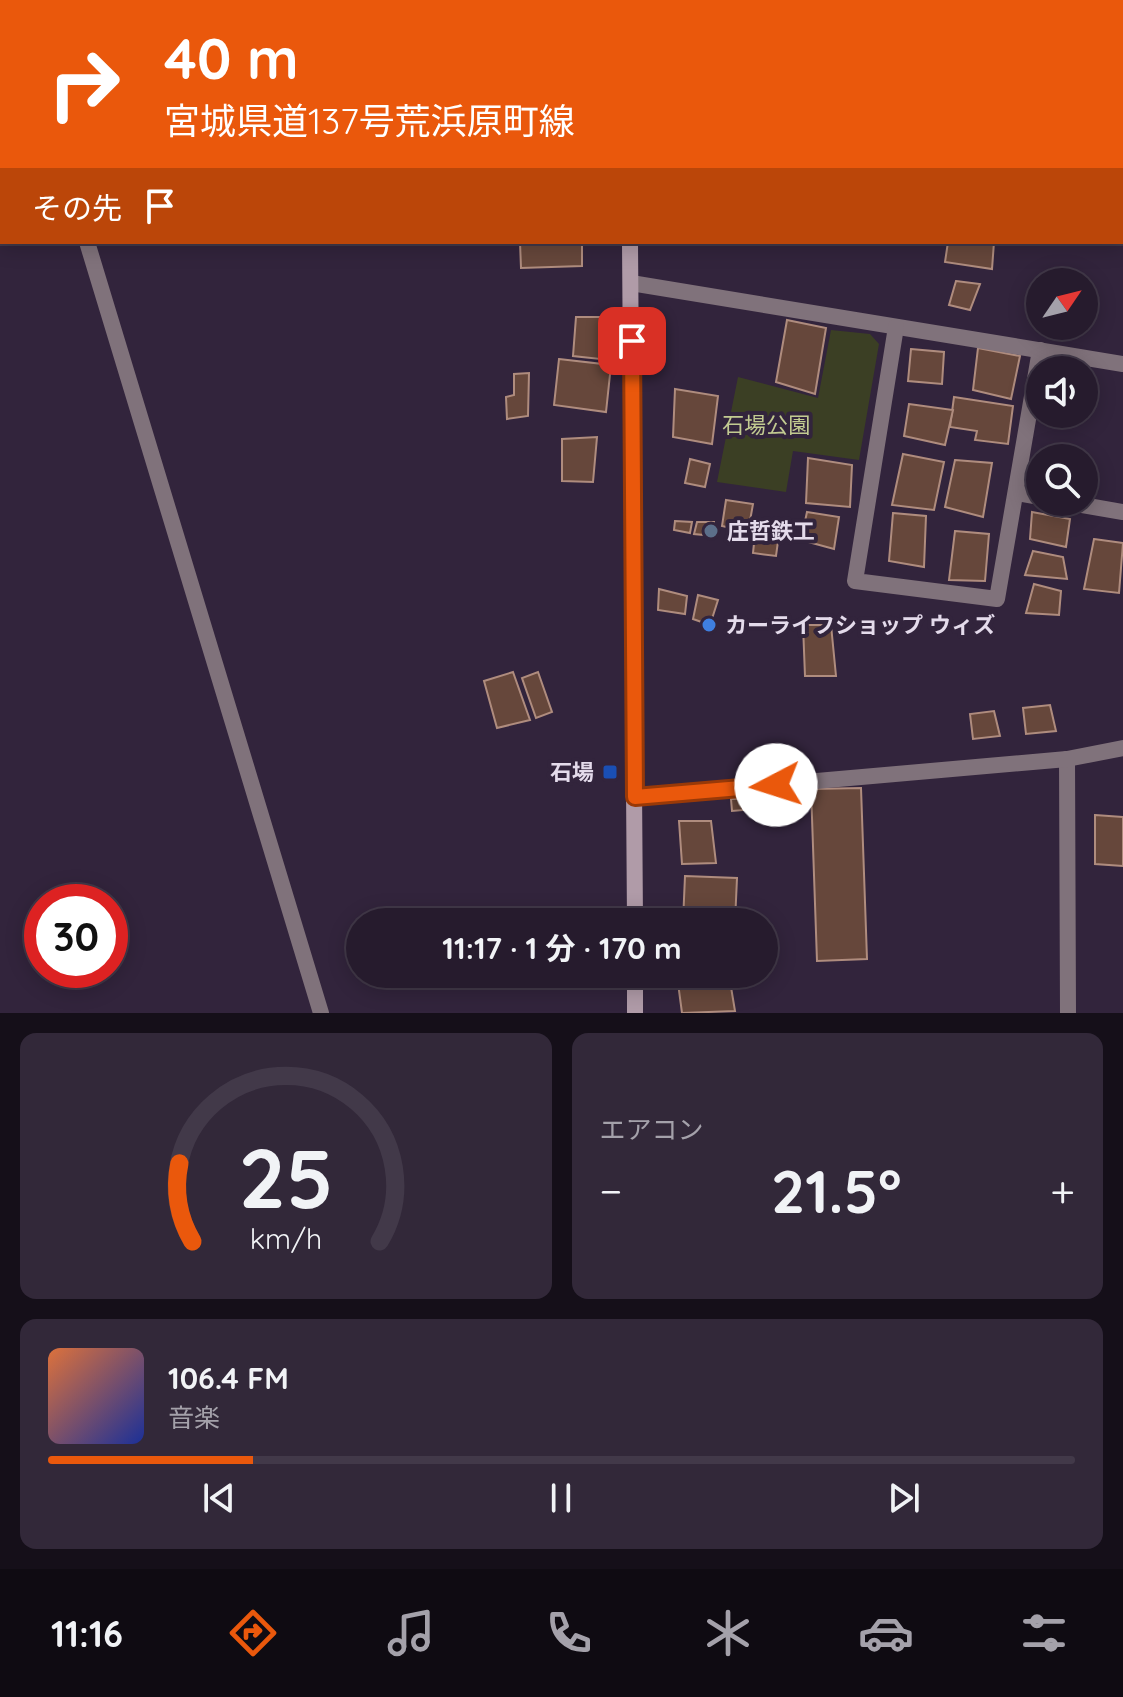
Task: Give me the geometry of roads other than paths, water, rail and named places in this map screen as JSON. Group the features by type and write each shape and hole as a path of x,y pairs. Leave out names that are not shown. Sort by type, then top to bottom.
{"main road":[{"path":"630,244 635,908"},
{"path":"635,988 635,1013"}],"street":[{"path":"88,244 321,1013"},
{"path":"631,283 1123,364"},
{"path":"896,327 855,581 997,599 1040,350"},
{"path":"1016,493 1026,495"},
{"path":"1098,508 1123,512"},
{"path":"635,797 1067,759 1123,748"},
{"path":"1067,759 1068,1013"}],"place":[{"name":"庄哲鉄工","path":"711,531"},
{"name":"カーライフショップ ウィズ","path":"709,625"},
{"name":"石場","path":"610,772"}],"park label":[{"name":"石場公園","path":"766,425"}]}
